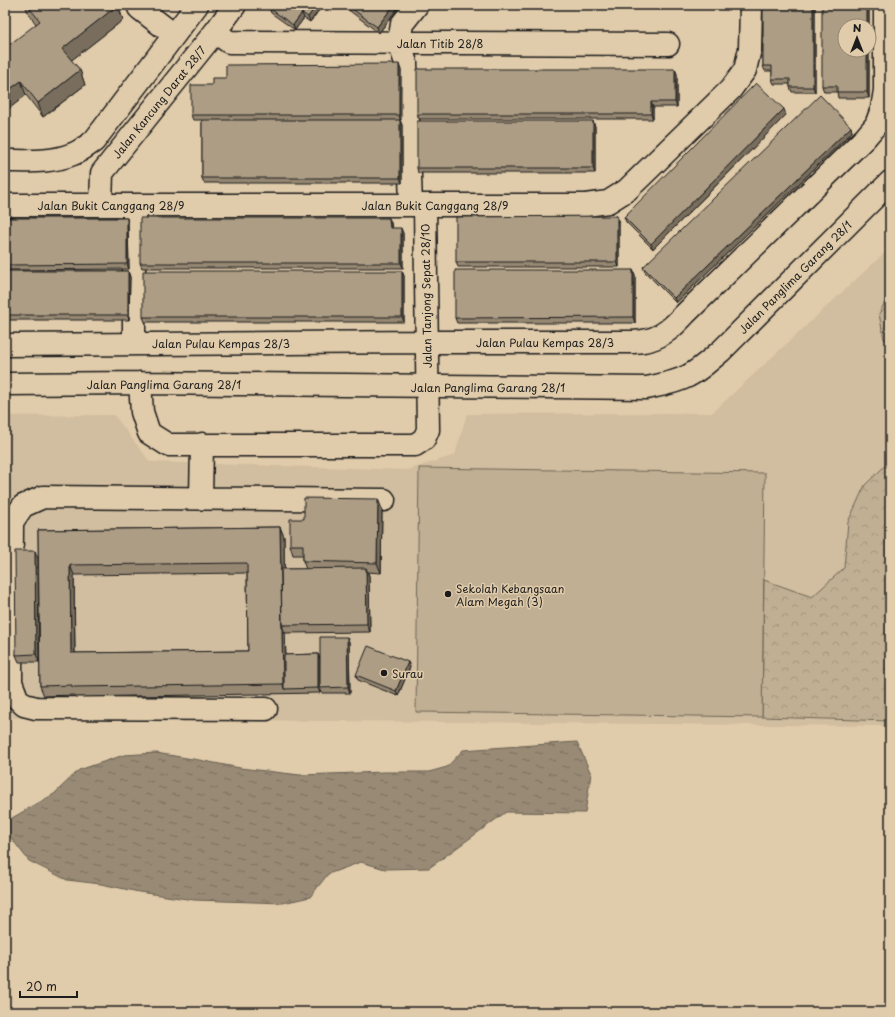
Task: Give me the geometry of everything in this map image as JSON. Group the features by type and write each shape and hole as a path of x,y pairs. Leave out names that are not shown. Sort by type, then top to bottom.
{"street":[{"path":"138,5 139,8 174,36"},
{"path":"5,161 40,162 60,159 75,154 94,141 197,5"},
{"name":"Jalan Kancung Darat 28/7","path":"101,205 102,173 235,5"},
{"path":"399,42 402,24 416,5"},
{"name":"Jalan Bukit Canggang 28/9","path":"5,205 586,205 608,202 627,190 650,168 731,89 745,70 750,49 751,5"},
{"name":"Jalan Pulau Kempas 28/3","path":"5,345 628,342 645,341 661,336 674,326 865,138 876,125 882,109 885,90 885,5"},
{"name":"Jalan Titib 28/8","path":"215,32 229,42 668,44"},
{"name":"Jalan Tanjong Sepat 28/10","path":"140,384 142,412 149,433 168,445 415,445 424,439 428,430 427,342 418,205 406,63 399,42"},
{"name":"Jalan Panglima Garang 28/1","path":"5,384 646,388 672,382 688,376 721,351 890,182"},
{"path":"134,205 134,344"},
{"path":"202,444 202,498"},
{"path":"266,709 36,708 24,705 17,698 11,682 12,522 23,506 43,497 384,500"}],"shaded area":[{"name":"Sekolah Kebangsaan Alam Megah (3)","path":"890,248 890,726 5,718 5,416 114,415 150,462 408,470 455,455 467,414 712,413"}],"green space":[{"path":"890,292 890,342 884,339 879,314"},
{"path":"890,461 890,721 762,717 764,580 812,597 844,568 848,522 865,485"},
{"path":"419,468 765,473 762,717 416,712"}],"water":[{"path":"577,742 591,774 585,813 506,812 429,868 385,869 361,862 328,874 310,897 283,903 194,900 139,892 101,884 67,880 29,861 5,830 5,822 54,794 79,770 124,755 156,753 240,768 300,775 429,772 447,767 463,750"}],"building":[{"path":"27,5 118,5 62,49 80,70 38,103 21,81 5,93 5,48 40,21"},
{"path":"271,5 317,5 308,17 302,13 293,25 269,8"},
{"path":"347,5 394,5 377,27"},
{"path":"763,5 813,5 813,87 790,87 790,79 772,79 772,66 763,66"},
{"path":"822,5 867,5 867,18 837,18 837,58 867,58 867,92 837,92 837,86 822,86"},
{"path":"399,64 399,115 191,115 191,85 212,85 212,78 226,78 226,65"},
{"path":"417,69 675,69 675,102 651,102 651,114 417,114"},
{"path":"756,83 784,109 651,244 624,217"},
{"path":"820,95 851,127 674,298 643,267"},
{"path":"202,120 400,120 400,178 202,178"},
{"path":"417,121 593,121 593,168 417,168"},
{"path":"617,216 617,262 456,262 456,217"},
{"path":"5,218 127,218 127,264 5,265"},
{"path":"140,218 389,218 390,228 401,228 401,263 140,263"},
{"path":"455,270 633,270 633,317 455,318"},
{"path":"5,271 128,271 128,315 5,315"},
{"path":"143,271 402,271 402,317 143,317"},
{"path":"304,498 378,499 377,563 303,561 303,545 290,545 290,519 304,519"},
{"path":"280,527 283,684 72,687 72,685 40,686 38,530","holes":["247,563 248,651 71,653 70,565"]},
{"path":"15,551 35,551 36,654 16,655"},
{"path":"366,568 367,624 282,625 281,569"},
{"path":"320,637 347,637 348,687 320,688"},
{"name":"Surau","path":"368,646 408,662 396,691 356,675"},
{"path":"318,654 318,688 284,689 284,655"}],"place":[{"name":"Sekolah Kebangsaan Alam Megah (3)","path":"448,594"},
{"name":"Surau","path":"384,673"}]}
